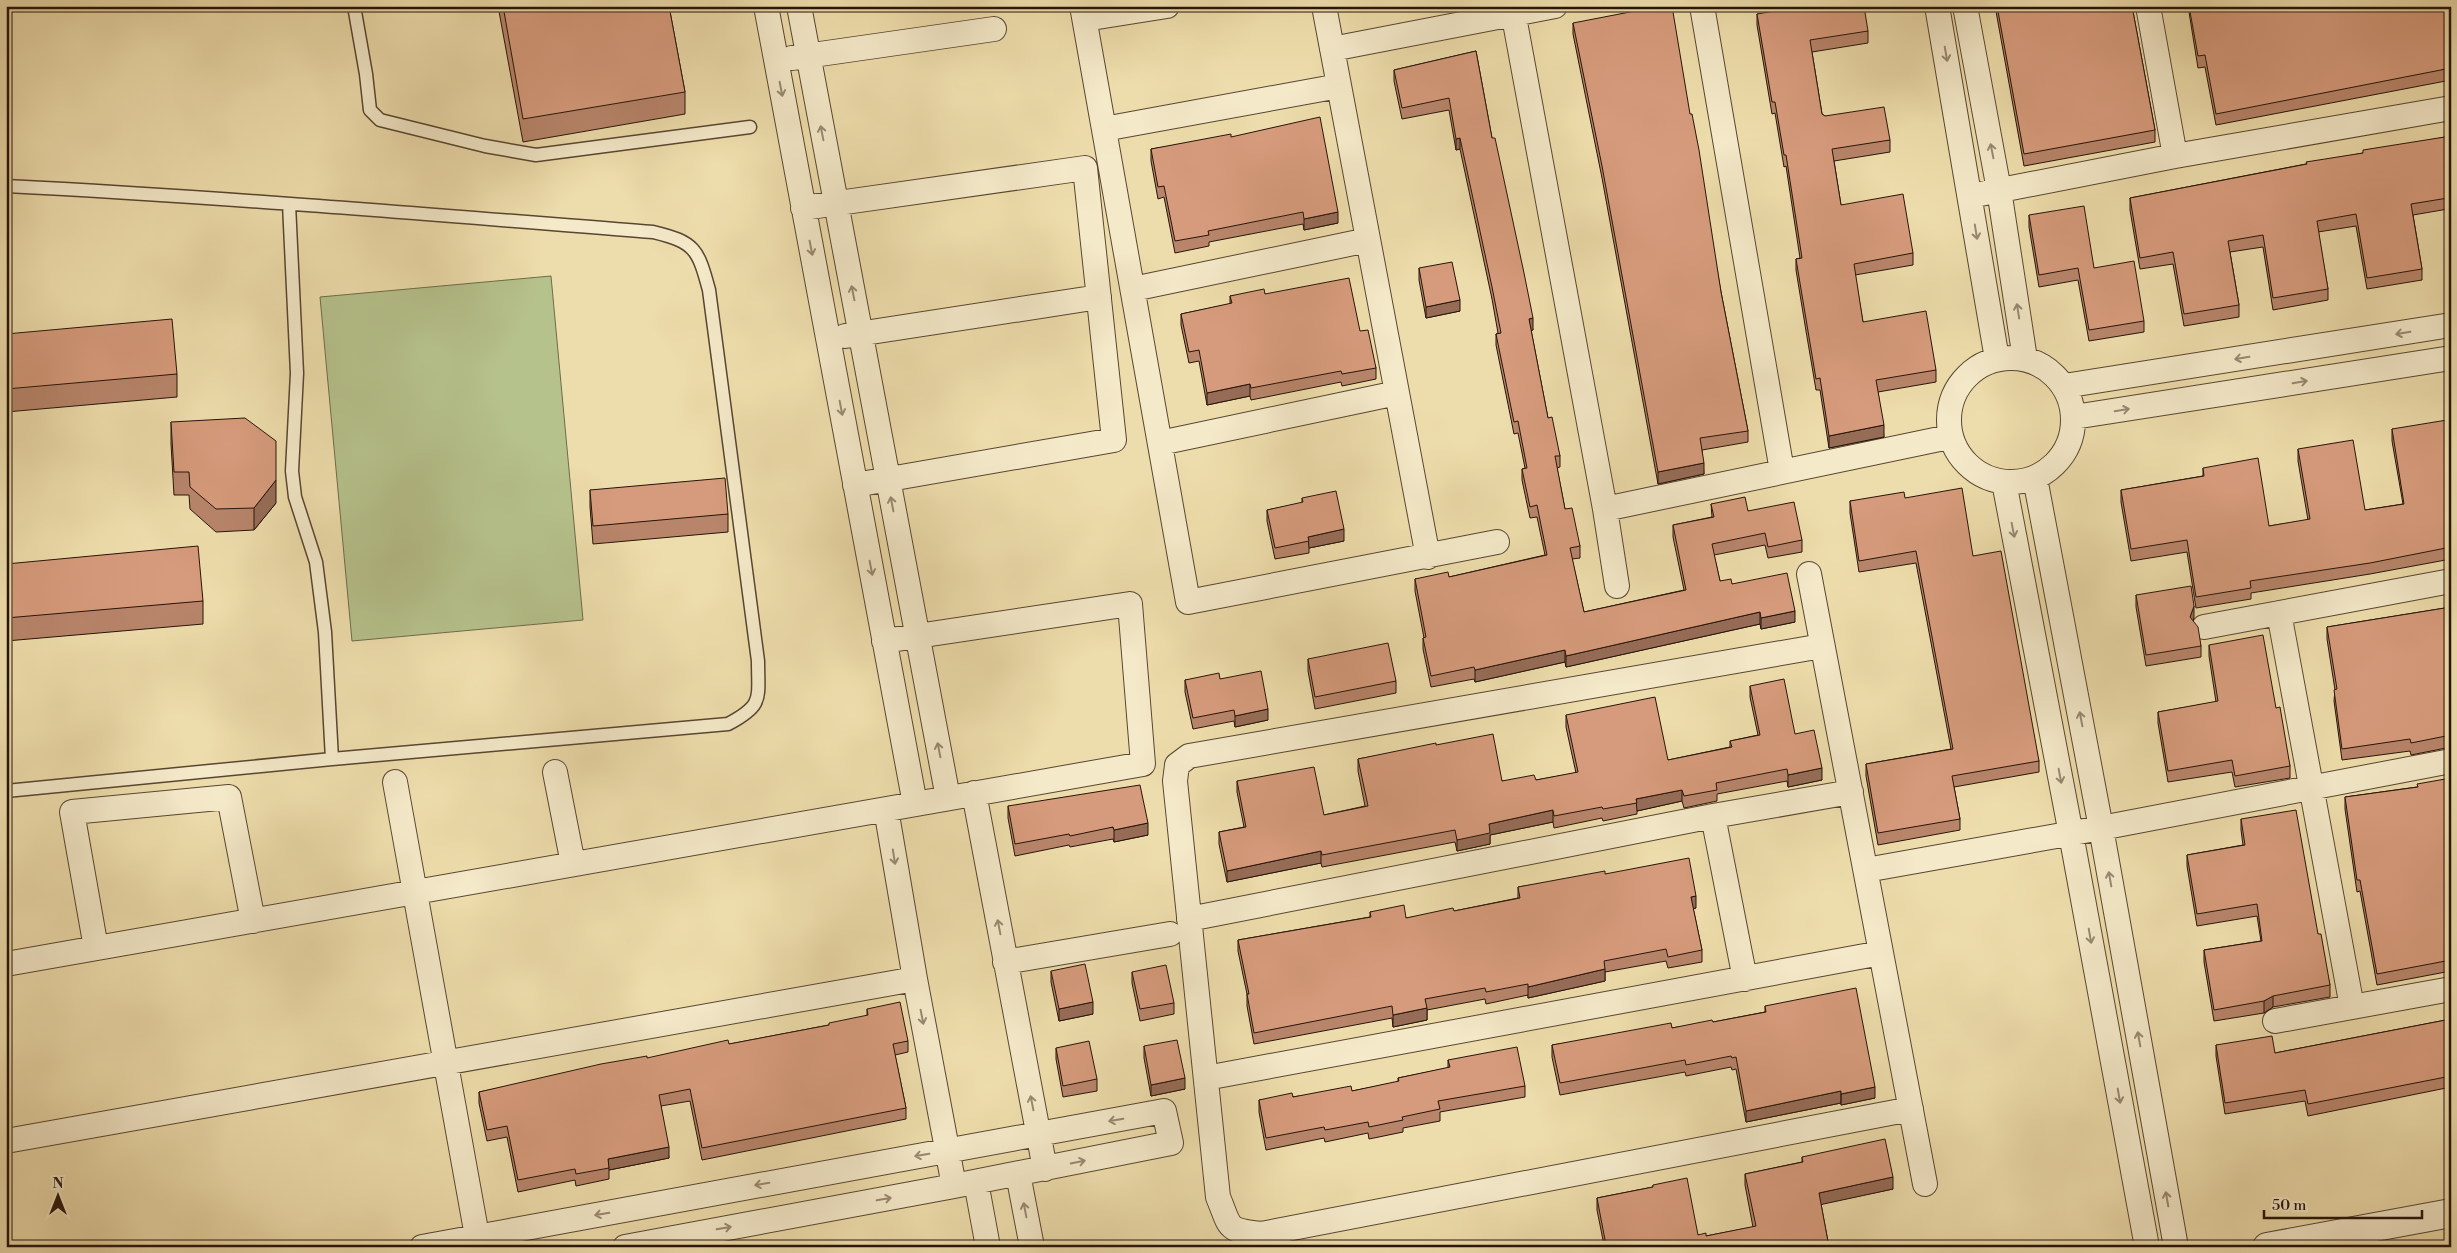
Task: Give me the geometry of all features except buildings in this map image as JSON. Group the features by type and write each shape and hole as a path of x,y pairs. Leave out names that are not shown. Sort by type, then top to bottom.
{"street":[{"path":"766,6 915,804"},
{"path":"798,6 948,798"},
{"path":"1167,6 1084,13 1188,602 1497,542"},
{"path":"1324,6 1428,556"},
{"path":"1332,49 1513,10 1555,6"},
{"path":"1702,6 1782,471"},
{"path":"1937,6 1997,359"},
{"path":"1965,6 1999,190 2025,359"},
{"path":"2148,6 2175,156"},
{"path":"1513,10 1605,508 1617,586"},
{"path":"776,60 994,30"},
{"path":"1104,129 1339,86"},
{"path":"1970,196 2175,156 2451,108"},
{"path":"803,208 1085,168 1114,440 855,484"},
{"path":"1133,289 1368,240"},
{"path":"828,339 1099,297"},
{"path":"2064,386 2451,325"},
{"path":"2074,417 2451,358"},
{"path":"1997,359 2025,359 2040,364 2064,386 2071,401 2074,417 2072,436 2064,454 2052,468 2035,478 2020,482 2004,482 1984,477 1967,465 1949,436 1949,409 1955,392 1966,377 1980,366 1997,359"},
{"path":"1160,444 1397,393"},
{"path":"1605,508 1949,436"},
{"path":"2035,478 2101,828 2176,1247"},
{"path":"2004,482 2147,1247"},
{"path":"1809,574 1925,1184"},
{"path":"2204,627 2451,581"},
{"path":"6,964 415,894 573,864 1143,764 1130,604 884,641"},
{"path":"2279,613 2352,1007"},
{"path":"1822,646 1189,756 1177,765 1175,781 1218,1197 1229,1225 1236,1232 1261,1234 1911,1109"},
{"path":"1866,870 2071,834 2311,786 2451,761"},
{"path":"555,772 573,864"},
{"path":"395,782 478,1242"},
{"path":"1189,919 1713,816 1850,792"},
{"path":"974,794 1044,1168"},
{"path":"96,948 72,812 229,797 253,921"},
{"path":"886,809 914,979 948,1150 965,1184 988,1247"},
{"path":"1713,816 1745,979"},
{"path":"1006,962 1170,934"},
{"path":"1206,1078 1881,953"},
{"path":"6,1141 914,979"},
{"path":"2275,1021 2451,989"},
{"path":"422,1247 478,1242 948,1150 1164,1111 1171,1144 624,1247"},
{"path":"2131,1160 2160,1154"},
{"path":"1018,1174 1032,1247"},
{"path":"2267,1247 2362,1238 2451,1213"}],"lane":[{"path":"354,6 366,74 370,110 380,120 485,146 536,155 750,127"},
{"path":"6,186 289,204 652,232 680,238 693,249 704,270 710,290 758,661 758,700 748,713 728,724 332,759 6,791"},
{"path":"289,204 297,373 292,471 295,497 316,562 325,632 332,759"}],"green space":[{"path":"551,276 583,620 352,641 320,297"}]}
